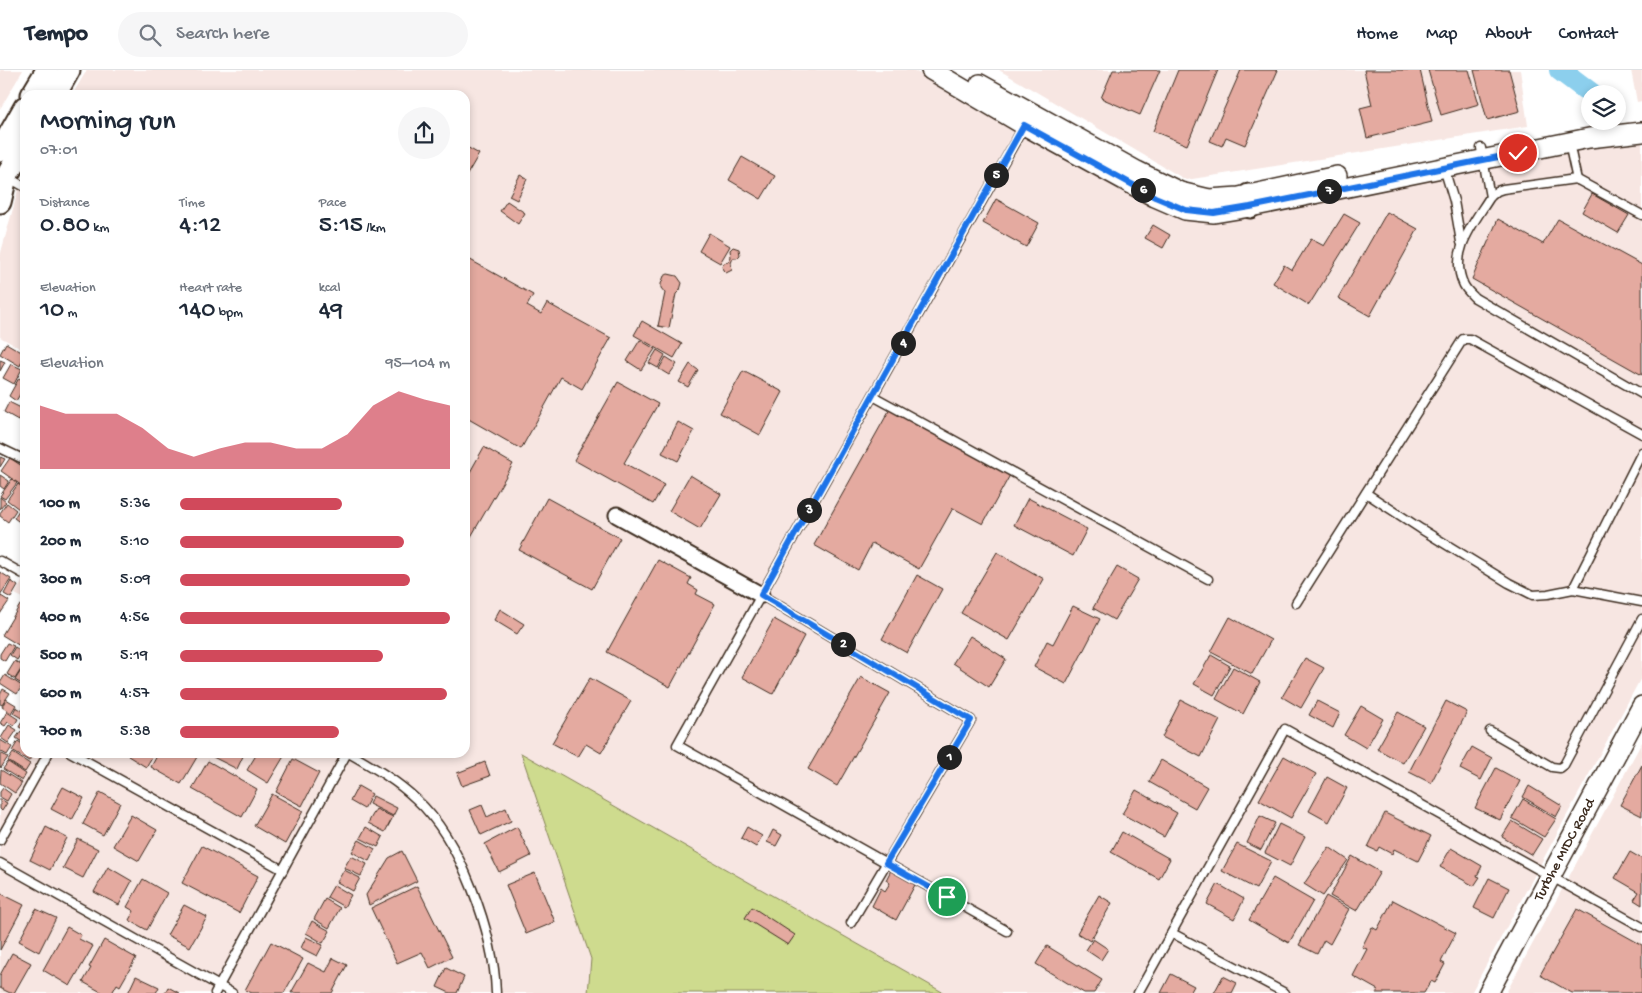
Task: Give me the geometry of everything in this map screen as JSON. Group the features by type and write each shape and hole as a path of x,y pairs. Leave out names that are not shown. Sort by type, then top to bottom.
{"main road":[{"path":"35,90 47,70"},
{"path":"57,90 69,70"},
{"path":"0,150 20,116"},
{"path":"0,202 6,177 20,153"}],"street":[{"path":"931,70 1028,119"},
{"path":"955,70 1028,119 1155,197 1186,210 1214,213 1287,186 1482,154 1642,132"},
{"path":"1250,201 1444,168 1482,154 1604,124 1642,121"},
{"path":"618,515 761,595"},
{"name":"Turbhe MIDC Road","path":"1488,993 1642,706"}],"lane":[{"path":"1007,931 677,745 1028,119"},
{"path":"1569,142 1577,180"},
{"path":"1482,154 1490,197"},
{"path":"1444,168 1454,201 1461,242 1458,264 1463,284 1475,298 1642,394"},
{"path":"6,177 20,184"},
{"path":"1461,242 1490,197 1503,189 1577,180 1642,215"},
{"path":"1296,603 1461,342 1466,338 1642,434"},
{"path":"873,396 1208,579"},
{"path":"0,448 20,458"},
{"path":"1573,589 1642,452"},
{"path":"1366,493 1421,529 1521,590 1533,595 1573,589 1642,602"},
{"path":"0,562 20,572"},
{"path":"761,595 971,720 851,924"},
{"path":"1490,731 1552,767 1560,768 1564,765 1642,619"},
{"path":"1138,993 1285,730 1642,927"},
{"path":"0,840 46,758"},
{"path":"81,758 283,870"},
{"path":"217,989 344,758"},
{"path":"356,758 387,775 417,800 438,824 460,860 476,899 488,941 496,993"},
{"path":"0,863 217,989 232,993"},
{"path":"1172,933 1285,993"}],"shaded area":[{"path":"0,70 23,70 0,109"},
{"path":"87,70 913,70 1170,215 1642,133 1642,676 1471,993 944,993 522,754 591,959 588,993 0,993 0,806 27,758 470,758 470,90 75,90"},
{"path":"999,70 1520,70 1528,126 1186,180"},
{"path":"1631,70 1642,70 1642,101 1637,102"},
{"path":"20,183 20,348 0,337 0,256"},
{"path":"20,586 20,596 15,594"},
{"path":"1642,742 1642,993 1506,993"}],"green space":[{"path":"521,753 944,993 588,993 591,959"}],"building":[{"path":"1113,70 1160,70 1140,115 1101,98"},
{"path":"1178,70 1218,70 1187,145 1153,131"},
{"path":"1241,70 1278,70 1245,145 1226,137 1222,146 1210,141"},
{"path":"1364,70 1420,70 1432,122 1367,138 1360,108 1372,105"},
{"path":"1428,70 1469,70 1479,104 1441,115"},
{"path":"1474,70 1509,70 1520,111 1487,120"},
{"path":"470,149 479,154 470,169"},
{"path":"742,157 775,176 761,199 729,180"},
{"path":"520,175 527,179 517,200 509,196"},
{"path":"1592,194 1629,215 1618,233 1582,212"},
{"path":"996,199 1039,223 1026,247 983,223"},
{"path":"507,201 525,213 518,224 500,211"},
{"path":"1387,212 1418,229 1370,316 1338,298"},
{"path":"1344,214 1360,223 1309,305 1273,283 1284,265 1292,270 1311,239 1324,246"},
{"path":"1498,219 1543,244 1558,219 1642,265 1642,375 1472,279"},
{"path":"1153,225 1170,235 1163,248 1145,238"},
{"path":"709,233 730,246 720,263 699,251"},
{"path":"733,247 739,249 740,255 737,258 733,258 731,263 732,270 726,273 722,266 731,257 730,250"},
{"path":"470,260 533,295 527,306 541,314 547,303 611,338 582,389 561,377 521,449 470,420"},
{"path":"668,274 677,276 682,283 680,290 676,294 669,328 658,326 665,293 661,288 661,284 664,276"},
{"path":"642,321 682,344 674,358 634,335"},
{"path":"640,340 655,349 641,370 627,361"},
{"path":"6,343 20,351 20,366 0,354"},
{"path":"657,350 665,355 658,368 649,363"},
{"path":"666,357 677,364 669,375 659,369"},
{"path":"0,360 5,362 0,371"},
{"path":"11,364 20,368 20,373 14,384 3,378"},
{"path":"690,364 698,370 688,387 679,382"},
{"path":"743,371 783,392 760,435 720,413"},
{"path":"19,378 20,394 16,401 9,396"},
{"path":"618,382 658,404 624,463 664,485 653,504 574,460"},
{"path":"9,402 20,408 18,420 4,412"},
{"path":"890,409 1010,475 983,524 953,508 919,569 872,543 858,570 814,545"},
{"path":"678,422 694,431 678,461 662,453"},
{"path":"484,447 513,464 470,538 470,472"},
{"path":"0,457 5,459 0,467"},
{"path":"10,458 20,465 20,484 1,471"},
{"path":"0,475 9,481 4,489 0,486"},
{"path":"690,475 721,494 700,529 669,511"},
{"path":"12,479 17,483 5,499 0,496"},
{"path":"18,484 20,485 19,509 7,500"},
{"path":"0,497 6,502 0,509"},
{"path":"547,498 620,538 592,589 519,550"},
{"path":"1028,498 1087,529 1073,556 1014,525"},
{"path":"7,503 16,510 8,522 0,516"},
{"path":"19,510 20,522 14,518"},
{"path":"997,552 1044,579 1009,640 961,613"},
{"path":"658,560 691,578 688,584 698,590 696,594 715,604 670,687 607,652"},
{"path":"1117,567 1138,579 1114,620 1093,608"},
{"path":"0,572 11,579 0,595"},
{"path":"917,575 942,589 907,653 882,639"},
{"path":"11,581 18,586 11,598 4,594"},
{"path":"0,597 9,601 0,614"},
{"path":"20,605 20,646 2,635"},
{"path":"1073,606 1100,619 1066,684 1034,667 1047,641 1053,644"},
{"path":"500,609 524,624 517,634 494,620"},
{"path":"1230,617 1271,640 1252,674 1211,652"},
{"path":"774,619 804,636 773,694 742,677"},
{"path":"970,636 1006,659 989,687 953,663"},
{"path":"7,643 14,646 5,661 0,658 0,654"},
{"path":"15,647 20,651 17,660 10,655"},
{"path":"1211,655 1230,666 1214,695 1194,684"},
{"path":"1305,658 1324,668 1301,708 1282,697"},
{"path":"15,661 20,664 20,671 15,679 7,674"},
{"path":"1233,667 1260,682 1243,714 1216,699"},
{"path":"20,672 20,683 15,680"},
{"path":"5,675 20,685 20,689 17,694 0,683"},
{"path":"861,677 890,693 837,786 808,769"},
{"path":"590,678 631,701 601,753 586,744 578,757 552,743"},
{"path":"3,689 10,693 2,705 0,704 0,695"},
{"path":"6,699 16,705 11,713 2,707"},
{"path":"1181,700 1220,720 1201,757 1162,737"},
{"path":"1317,701 1340,713 1333,728 1309,715"},
{"path":"1446,701 1467,712 1431,783 1409,772"},
{"path":"1361,706 1383,719 1366,748 1344,735"},
{"path":"16,707 20,709 20,717 13,713"},
{"path":"7,712 18,719 14,726 8,722 5,726 0,723"},
{"path":"1398,712 1424,726 1403,763 1377,749"},
{"path":"9,725 17,730 8,743 1,738"},
{"path":"20,732 20,741 16,738"},
{"path":"0,740 12,747 7,755 0,751"},
{"path":"18,741 20,742 20,756 12,751"},
{"path":"1472,747 1492,758 1481,780 1460,769"},
{"path":"0,753 8,757 1,768 0,767"},
{"path":"13,753 30,764 25,772 8,761"},
{"path":"1284,756 1316,774 1291,818 1259,800"},
{"path":"131,758 151,758 146,767"},
{"path":"156,758 196,758 181,784 151,767"},
{"path":"215,758 242,758 237,769"},
{"path":"254,758 283,758 268,783 247,770"},
{"path":"293,759 319,773 302,806 276,792"},
{"path":"1161,760 1207,787 1195,808 1149,782"},
{"path":"208,761 257,789 242,817 192,789"},
{"path":"8,762 26,774 22,781 3,769"},
{"path":"485,762 490,776 462,786 457,773"},
{"path":"1642,765 1642,816 1620,805"},
{"path":"1496,768 1520,781 1500,820 1475,808"},
{"path":"1,770 22,783 15,793 0,783"},
{"path":"1327,777 1347,788 1329,822 1309,811"},
{"path":"358,786 372,794 364,809 350,801"},
{"path":"1529,786 1562,806 1556,817 1523,797"},
{"path":"63,787 84,798 72,820 51,809"},
{"path":"3,788 11,794 7,801 0,797 0,792"},
{"path":"1136,790 1177,813 1164,837 1122,814"},
{"path":"100,792 120,803 103,835 83,824"},
{"path":"272,794 303,811 285,844 254,826"},
{"path":"373,796 397,808 393,816 369,804"},
{"path":"0,799 7,803 2,811 0,809"},
{"path":"1523,799 1556,819 1544,837 1512,818"},
{"path":"482,805 487,817 506,808 511,821 481,835 470,810"},
{"path":"376,809 393,817 385,832 368,823"},
{"path":"1385,813 1431,836 1418,861 1394,849 1392,854 1379,847 1377,851 1368,847"},
{"path":"131,815 157,830 139,861 113,846"},
{"path":"1260,816 1275,823 1261,850 1247,843"},
{"path":"1512,821 1542,839 1532,855 1502,837"},
{"path":"1279,824 1305,837 1290,866 1265,853"},
{"path":"46,827 67,838 50,870 30,860"},
{"path":"366,827 383,837 378,847 360,838"},
{"path":"517,827 531,856 499,872 485,844"},
{"path":"747,827 762,836 756,847 741,838"},
{"path":"773,830 782,835 776,846 767,842"},
{"path":"1122,832 1170,859 1159,879 1111,852"},
{"path":"78,839 98,849 83,878 63,868"},
{"path":"359,840 375,849 369,861 352,852"},
{"path":"1237,844 1271,861 1256,889 1222,871"},
{"path":"202,846 258,876 239,913 182,883"},
{"path":"1329,847 1348,860 1323,896 1304,884"},
{"path":"1451,848 1482,866 1477,876 1480,877 1474,886 1440,867"},
{"path":"402,851 417,881 369,905 366,895 389,858"},
{"path":"1630,852 1642,859 1642,905 1634,900 1639,892 1615,878"},
{"path":"351,856 367,864 361,876 344,868"},
{"path":"1352,856 1380,872 1357,911 1330,896"},
{"path":"108,867 132,881 119,905 94,892"},
{"path":"344,870 360,878 353,891 337,882"},
{"path":"891,870 916,883 896,920 872,906 881,888 885,891 890,883 886,880"},
{"path":"535,873 555,922 526,934 506,885"},
{"path":"1273,878 1313,901 1289,943 1249,920"},
{"path":"1489,878 1509,888 1494,918 1474,908"},
{"path":"143,879 167,893 147,930 129,920 134,911 127,907"},
{"path":"1218,884 1244,899 1234,919 1207,904"},
{"path":"334,885 351,895 344,907 327,897"},
{"path":"417,886 452,957 430,968 422,952 397,963 371,908"},
{"path":"0,893 24,905 0,950"},
{"path":"1099,895 1112,903 1090,941 1077,933"},
{"path":"1326,896 1349,909 1330,944 1324,940 1317,954 1299,945"},
{"path":"325,899 340,908 329,928 314,919"},
{"path":"1393,900 1456,933 1441,962 1445,964 1435,983 1431,981 1424,993 1376,993 1378,990 1353,976 1367,949 1362,947 1372,927 1377,930"},
{"path":"184,905 207,917 190,947 167,935"},
{"path":"752,907 795,935 788,945 745,918"},
{"path":"36,909 56,918 39,952 19,941"},
{"path":"1577,909 1642,945 1642,993 1572,993 1540,975"},
{"path":"312,921 330,931 323,943 306,933"},
{"path":"67,927 81,935 79,939 93,946 70,986 43,970"},
{"path":"306,937 323,945 317,956 301,948"},
{"path":"1093,939 1108,949 1101,960 1086,950"},
{"path":"104,940 136,958 120,986 117,984 112,993 103,993 83,982"},
{"path":"271,942 303,959 284,993 252,993 245,990"},
{"path":"1047,946 1102,980 1094,993 1084,993 1036,964"},
{"path":"12,953 31,963 14,993 10,993 0,988 0,975"},
{"path":"333,958 347,965 332,993 291,993 308,963 326,972"},
{"path":"446,968 464,977 457,993 450,993 437,987"},
{"path":"1171,974 1194,986 1190,993 1161,993"},
{"path":"136,976 159,987 156,993 128,993"},
{"path":"1223,976 1237,983 1232,993 1214,993"},
{"path":"168,987 179,993 165,993"}],"waterway":[{"path":"1560,70 1581,86"}],"route":[{"path":"947,897 886,863 971,720 761,595 1024,125 1155,197 1186,210 1214,213 1518,153"}]}
